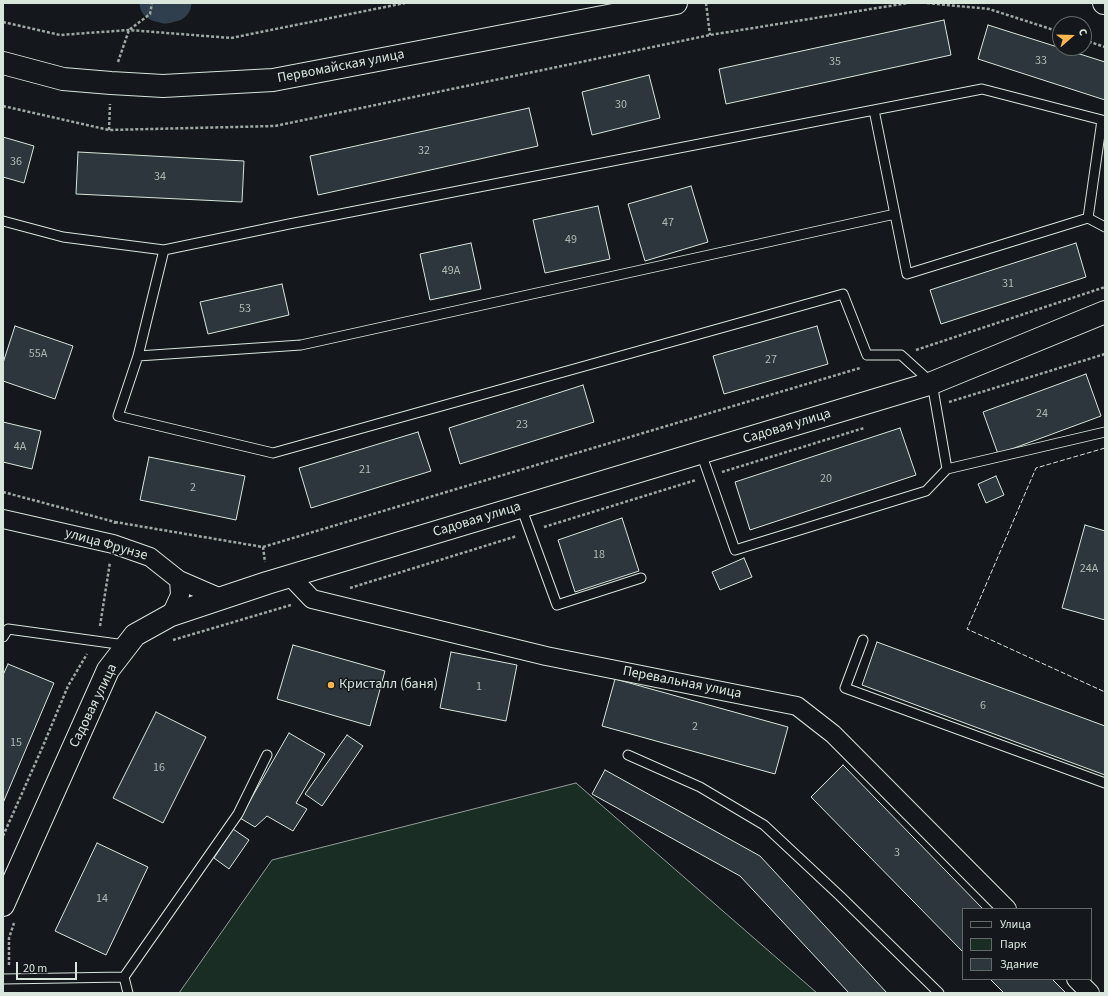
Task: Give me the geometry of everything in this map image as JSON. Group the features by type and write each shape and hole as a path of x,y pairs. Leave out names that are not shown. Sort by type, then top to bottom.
{"street":[{"name":"Первомайская улица","path":"3,64 63,79 111,83 164,86 273,80 676,3"},
{"name":"Садовая улица","path":"9,911 108,670 135,635 171,615 267,583 932,383 1105,312"},
{"name":"улица Фрунзе","path":"3,519 113,544 150,557 179,580 222,599"},
{"path":"291,577 312,599"},
{"path":"171,615 180,595 179,580"},
{"name":"Перевальная улица","path":"312,599 546,656 797,706 833,734 1005,908"},
{"path":"1077,980 1090,993"}],"lane":[{"path":"3,221 63,238 164,250 982,88 1102,120 1088,218"},
{"path":"874,110 907,274 1088,218 1105,227"},
{"path":"138,356 301,345 895,214"},
{"path":"164,250 138,356 118,416 273,453 842,294 868,355 901,355 932,383 947,469"},
{"path":"701,453 735,550 926,491 947,469 1105,432"},
{"path":"522,507 556,605 641,578"},
{"path":"3,637 8,629 126,645"},
{"path":"863,640 845,688 1105,783"},
{"path":"128,993 124,977 238,814 267,755"},
{"path":"628,755 700,787 764,825 840,896 939,993"},
{"path":"6,979 124,977"}],"path":[{"path":"150,14 152,3"},
{"path":"3,22 60,35 129,30 231,38 405,3"},
{"path":"706,3 710,35"},
{"path":"3,106 109,130 275,126 710,35 908,3"},
{"path":"927,3 989,9 1052,29"},
{"path":"1092,43 1105,47"},
{"path":"901,355 1105,287"},
{"path":"936,406 1105,354"},
{"path":"115,522 263,547 863,367"},
{"path":"350,588 866,427"},
{"path":"263,547 267,583 276,609"},
{"path":"172,640 312,599"},
{"path":"6,979 9,911"}],"green space":[{"path":"576,783 817,993 179,993 272,860"}],"building":[{"path":"944,20 951,55 726,104 719,69"},
{"path":"988,25 1052,45 1052,56 1086,56 1105,62 1105,100 978,59"},
{"path":"649,75 660,118 592,135 582,92"},
{"path":"529,108 538,146 318,195 310,156"},
{"path":"3,137 34,146 24,183 3,177"},
{"path":"78,152 244,161 242,202 76,194"},
{"path":"691,186 708,242 645,261 628,204"},
{"path":"598,206 610,259 545,273 533,220"},
{"path":"471,243 481,289 430,300 420,254"},
{"path":"1076,243 1086,277 941,324 930,290"},
{"path":"282,284 289,315 208,334 200,302"},
{"path":"15,326 73,346 55,399 3,381 3,363"},
{"path":"817,326 828,364 724,394 713,356"},
{"path":"1086,374 1101,416 998,454 983,412"},
{"path":"583,385 594,422 460,464 449,428"},
{"path":"3,422 41,431 32,469 3,462"},
{"path":"900,428 916,475 750,530 735,482"},
{"path":"418,432 431,471 311,508 299,468"},
{"path":"149,457 245,476 236,520 140,500"},
{"path":"996,476 1004,495 986,503 978,484"},
{"path":"622,518 639,571 575,592 558,540"},
{"path":"1085,525 1105,531 1105,620 1062,608"},
{"path":"744,558 752,577 720,590 712,572"},
{"path":"877,642 1105,726 1105,775 862,685"},
{"name":"Кристалл (баня)","path":"293,645 385,671 370,726 277,699"},
{"path":"451,652 517,665 506,721 440,708"},
{"path":"8,664 54,683 3,803 3,675"},
{"path":"615,679 788,727 775,774 602,726"},
{"path":"156,712 206,737 163,823 113,798"},
{"path":"289,733 325,754 296,803 307,809 293,831 267,816 255,827 240,818"},
{"path":"347,735 363,746 322,806 305,794"},
{"path":"843,765 982,908 962,908 962,951 811,797"},
{"path":"605,770 760,856 887,993 849,993 740,876 592,794"},
{"path":"233,829 249,840 229,869 214,858"},
{"path":"97,843 148,867 106,955 55,931"},
{"path":"991,980 1053,980 1066,993 1004,993"}],"waterway":[{"path":"158,3 166,5 173,3"}],"fence":[{"path":"1105,448 1036,468 967,629 1105,692"}],"place":[{"name":"Кристалл (баня)","path":"331,685"}]}
